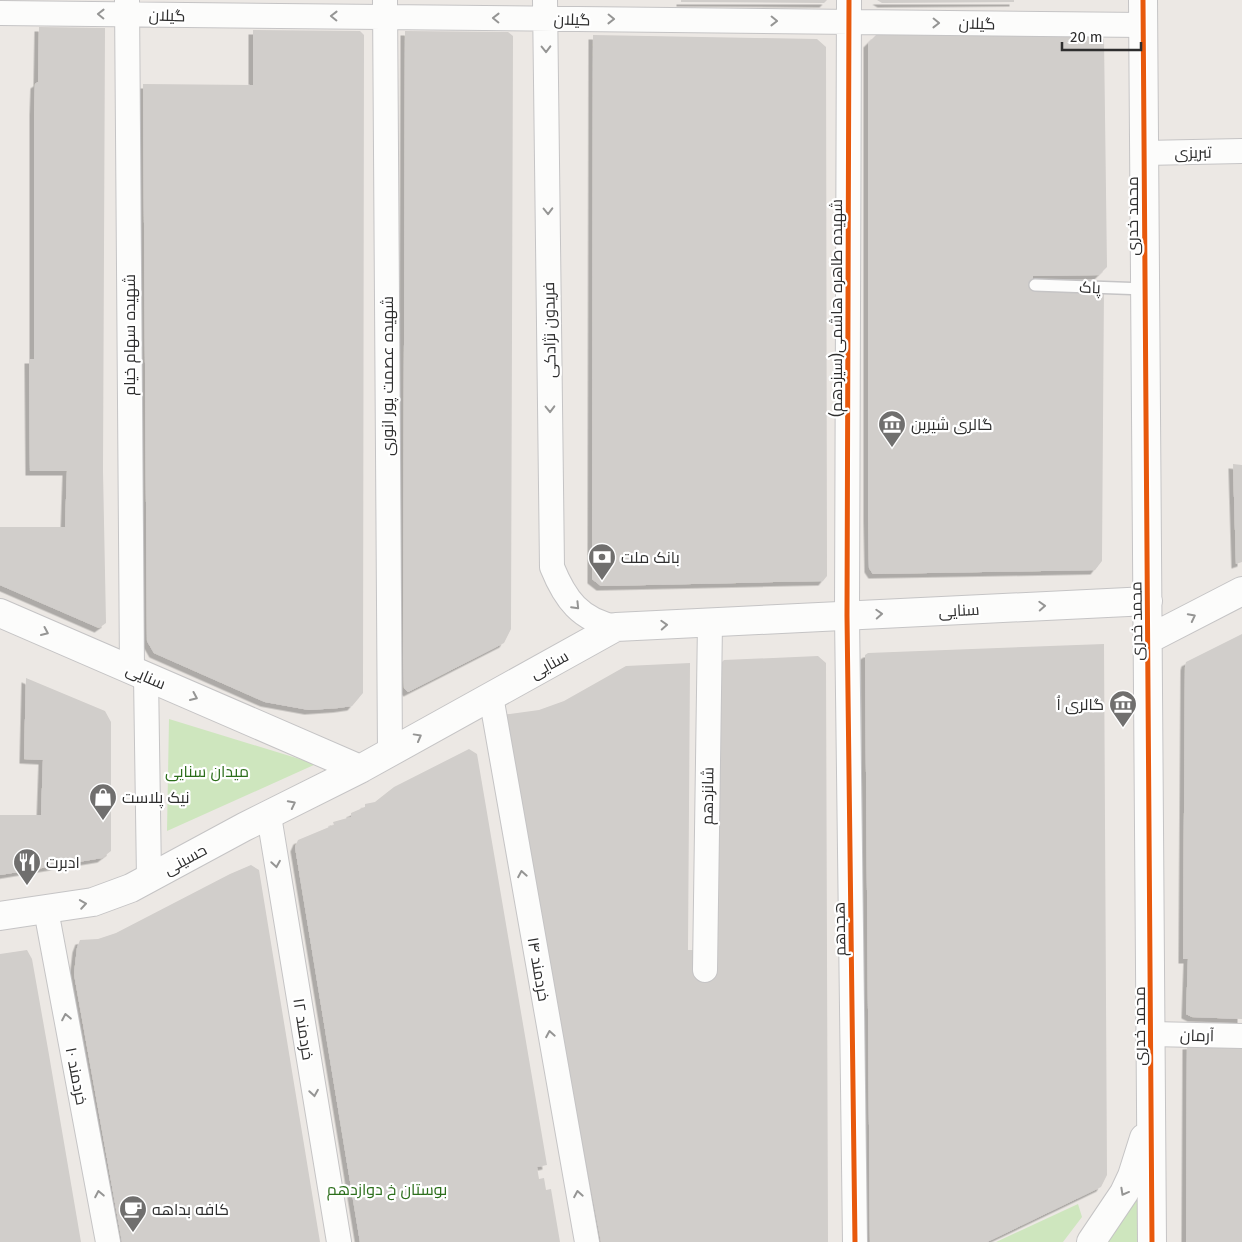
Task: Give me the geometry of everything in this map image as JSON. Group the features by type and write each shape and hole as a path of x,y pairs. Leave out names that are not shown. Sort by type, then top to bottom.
{"street":[{"name":"گیلان","path":"0,13 127,7 1143,12"},
{"name":"شهیده سهام خیام","path":"127,7 139,673"},
{"name":"شهیده عصمت پور انوری","path":"385,8 390,753"},
{"name":"فریدون نژادکی","path":"545,9 552,567 562,591 579,611 601,624 616,627"},
{"name":"شهیده طاهره هاشمی(سیزدهم)","path":"847,616 849,11"},
{"name":"محمد خدری","path":"1143,12 1152,1242"},
{"name":"تبریزی","path":"1144,153 1242,151"},
{"path":"1148,639 1242,591"},
{"name":"سنایی","path":"0,613 360,769 616,627 1148,601"},
{"name":"هجدهم","path":"847,616 855,1242"},
{"name":"شانزدهم","path":"705,970 710,623"},
{"path":"139,673 150,878"},
{"name":"خردمند ۱۴","path":"491,696 587,1242"},
{"name":"حسینی","path":"0,916 93,902 131,888 360,769"},
{"name":"خردمند ۱۲","path":"268,816 339,1242"},
{"name":"خردمند ۱۰","path":"46,910 108,1242"},
{"name":"آرمان","path":"1151,1034 1242,1036"},
{"path":"1091,1242 1124,1193 1132,1176 1152,1113"}],"lane":[{"name":"پاک","path":"1035,285 1145,289"}],"green space":[{"name":"میدان سنایی","path":"169,719 316,764 167,831"},
{"path":"1148,1177 1148,1242 1100,1242"},
{"path":"1078,1204 1082,1217 1063,1242 996,1242"}],"building":[{"path":"681,0 827,0 824,3 681,2"},
{"path":"877,0 1014,0 1014,2 882,3"},
{"path":"39,27 105,28 103,471 106,623 99,628 0,585 0,527 65,527 67,471 30,471 29,359 34,359 34,111 35,84 38,82"},
{"path":"253,30 360,31 364,35 363,693 352,706 338,708 309,710 265,702 154,653 147,641 143,84 253,85"},
{"path":"405,31 508,32 513,36 511,629 504,643 408,692 404,688 403,659"},
{"path":"1098,34 1104,39 1107,267 1099,275 1033,276 1033,287 1104,286 1102,561 1095,570 873,574 869,568 868,517 868,43 876,35"},
{"path":"593,35 817,39 826,47 827,576 823,581 601,586 592,579"},
{"path":"1233,464 1242,465 1242,562 1236,564"},
{"path":"1242,634 1242,1019 1192,1017 1186,1014 1188,959 1183,959 1185,666 1186,662"},
{"path":"1104,644 1107,1175 1101,1187 987,1242 870,1242 865,655 868,653"},
{"path":"818,656 826,663 828,1242 601,1242 502,715 539,710 564,701 626,666 690,663 688,950 710,950 716,668 724,660"},
{"path":"26,678 105,711 111,722 111,851 102,858 0,875 0,815 41,815 43,760 24,759"},
{"path":"469,749 477,754 547,1165 537,1167 539,1179 544,1178 546,1190 551,1189 560,1242 360,1242 295,847 298,840 334,825 333,822 351,817 351,813 365,807 365,804 375,802 394,787"},
{"path":"251,865 259,870 320,1242 122,1242 74,974 77,948 80,940 98,939 116,933"},
{"path":"27,950 32,959 81,1242 0,1242 0,954"},
{"path":"1242,1040 1242,1242 1186,1242 1187,1045"}],"cycle path":[{"path":"849,0 847,616 855,1242"},
{"path":"1143,0 1152,1242"}],"place":[{"name":"گالری شیرین","path":"892,448"},
{"name":"بانک ملت","path":"602,581"},
{"name":"گالری اُ","path":"1123,728"},
{"name":"نیک پلاست","path":"103,821"},
{"name":"ادبرت","path":"27,886"},
{"name":"کافه بداهه","path":"133,1233"}],"park label":[{"name":"بوستان خ دوازدهم","path":"387,1189"}]}
